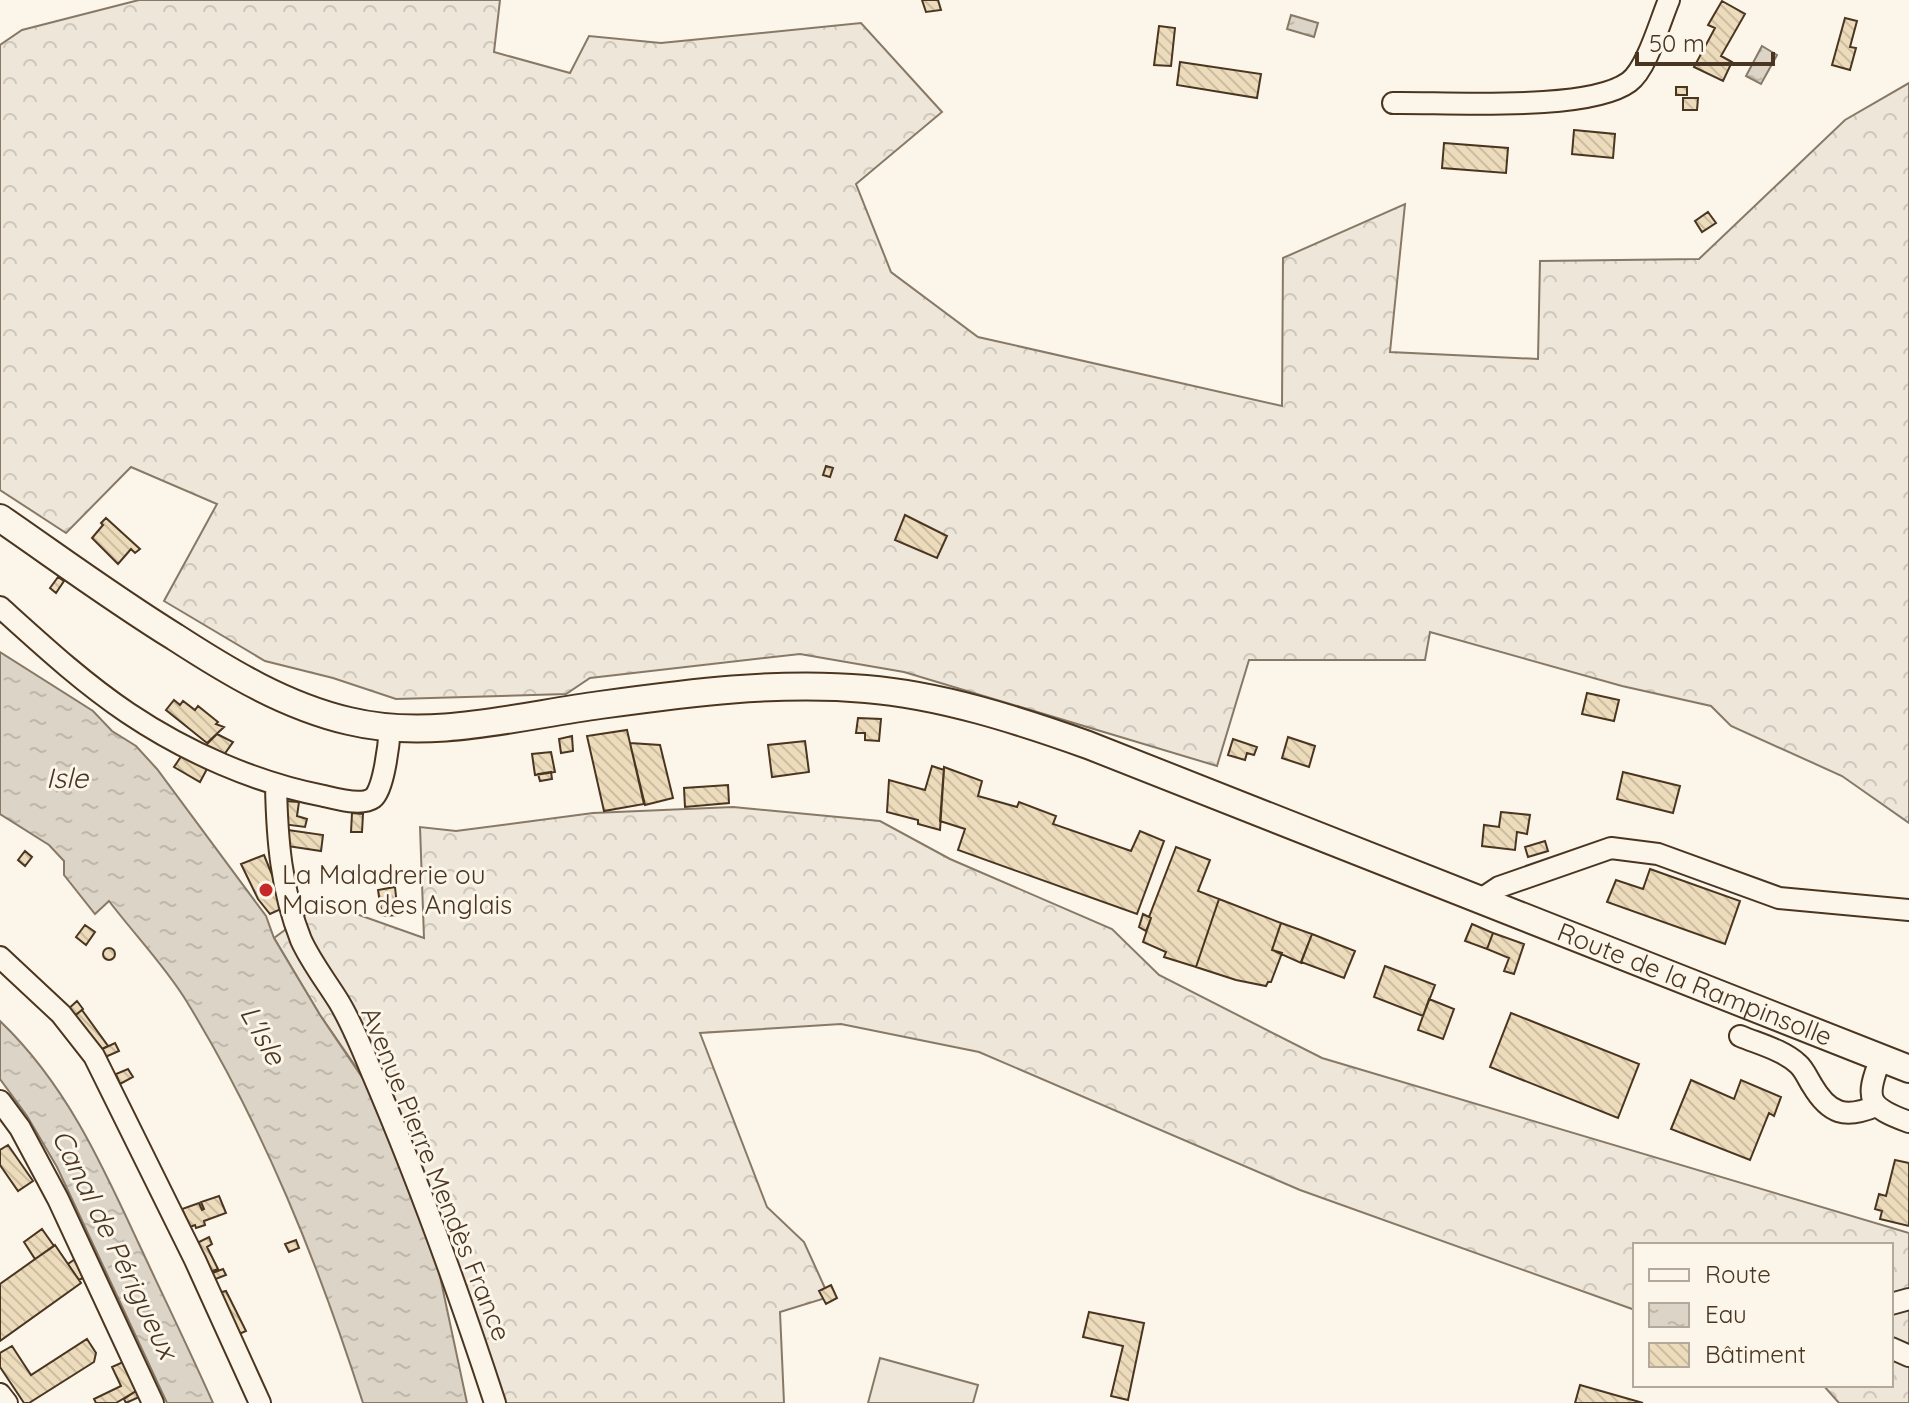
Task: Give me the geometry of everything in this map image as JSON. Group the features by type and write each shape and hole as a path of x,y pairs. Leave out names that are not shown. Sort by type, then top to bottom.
{"main road":[{"name":"Route de la Rampinsolle","path":"0,518 141,616 241,679 348,721 390,728 493,723 598,705 727,690 803,687 867,689 958,705 1018,720 1088,745 1909,1069"}],"street":[{"path":"1393,103 1563,102 1605,94 1630,81 1642,64 1669,0"},
{"path":"0,607 55,657 127,713 210,757 276,785 336,799 365,801 373,798 379,790 390,728"},
{"name":"Avenue Pierre Mendès France","path":"276,785 277,834 283,879 301,938 314,966 341,1005 370,1067 456,1283 495,1403"},
{"path":"1481,899 1499,887 1611,848 1658,854 1779,898 1909,910"},
{"path":"0,957 61,1014 94,1056 189,1247 260,1403"},
{"path":"1740,1036 1779,1052 1799,1065 1828,1107 1852,1114 1876,1106"},
{"path":"1881,1058 1873,1077 1872,1098 1884,1113 1909,1122"},
{"path":"0,1101 20,1128 58,1199 153,1403"},
{"path":"0,1394 7,1403"}],"green space":[{"path":"139,0 500,0 494,52 570,73 589,36 661,43 861,23 942,112 856,184 891,272 978,337 1282,406 1283,258 1405,204 1390,352 1538,359 1540,261 1699,259 1845,120 1909,83 1909,823 1842,776 1731,726 1711,706 1622,686 1430,632 1425,660 1249,660 1217,766 904,672 800,654 590,678 566,694 396,699 333,678 265,661 164,601 217,504 131,467 66,533 0,490 0,45 22,30"},
{"path":"733,807 880,821 950,859 1112,929 1159,975 1322,1058 1909,1233 1909,1403 1839,1403 1825,1387 1893,1387 1893,1243 1633,1243 1633,1309 1300,1190 979,1052 841,1024 700,1033 767,1207 804,1242 829,1297 780,1312 784,1403 487,1403 432,1235 369,1086 320,1015 274,938 312,910 348,911 424,938 420,827 456,831 593,813"},
{"path":"880,1358 978,1385 973,1403 868,1403"}],"water":[{"path":"1291,15 1318,23 1314,37 1287,29"},
{"path":"1762,46 1777,55 1761,84 1746,76"},
{"path":"0,652 93,711 112,731 136,746 157,769 266,916 274,938 320,1015 372,1092 438,1267 467,1403 363,1403 308,1248 265,1147 215,1050 179,989 109,901 95,914 64,875 64,861 49,845 0,814"},
{"name":"Canal de Périgueux","path":"0,1021 44,1070 80,1125 110,1182 213,1403 167,1403 57,1167 27,1116 0,1079"}],"building":[{"path":"922,0 938,0 941,10 926,12"},
{"path":"1722,1 1745,14 1721,56 1732,62 1723,81 1694,67 1715,28 1708,25"},
{"path":"1845,18 1857,21 1850,47 1856,48 1850,70 1832,65"},
{"path":"1159,26 1175,28 1171,66 1154,65"},
{"path":"1180,62 1261,74 1257,98 1177,85"},
{"path":"1676,87 1687,87 1687,95 1676,95"},
{"path":"1683,98 1698,98 1697,110 1683,110"},
{"path":"1574,130 1615,134 1613,158 1572,154"},
{"path":"1444,143 1508,148 1506,173 1442,168"},
{"path":"1708,212 1716,223 1702,232 1695,221"},
{"path":"826,466 833,468 830,477 823,475"},
{"path":"905,515 947,536 937,558 895,540"},
{"path":"106,518 140,549 135,553 131,549 118,564 92,538"},
{"path":"58,577 64,581 56,593 50,588"},
{"path":"1587,693 1619,700 1614,721 1582,714"},
{"path":"174,700 180,705 183,701 195,710 198,706 218,722 216,724 224,727 207,743 166,710"},
{"path":"858,718 881,719 879,741 865,740 865,733 856,733"},
{"path":"627,730 644,804 604,811 587,736"},
{"path":"217,734 233,742 221,759 202,749"},
{"path":"572,736 573,751 561,753 559,739"},
{"path":"1288,737 1315,746 1309,767 1282,758"},
{"path":"1233,739 1257,747 1254,755 1247,753 1245,760 1228,755"},
{"path":"805,741 809,772 772,777 768,745"},
{"path":"630,743 660,745 673,798 645,805"},
{"path":"551,752 555,772 535,775 532,754"},
{"path":"182,755 207,769 200,782 174,767"},
{"path":"932,766 944,770 940,830 887,812 889,780 925,790"},
{"path":"944,767 982,781 978,796 1017,807 1019,802 1056,816 1053,824 1131,851 1140,831 1164,841 1137,914 958,850 965,829 940,821"},
{"path":"551,772 552,779 540,781 538,774"},
{"path":"1623,772 1680,786 1673,813 1617,799"},
{"path":"728,785 729,803 685,807 684,788"},
{"path":"284,801 299,802 297,816 307,819 305,827 282,824"},
{"path":"1501,812 1530,815 1527,834 1517,832 1515,850 1482,846 1484,825 1499,827"},
{"path":"352,813 363,814 362,832 351,832"},
{"path":"288,830 323,835 321,851 287,846"},
{"path":"1545,841 1548,851 1528,857 1525,847"},
{"path":"1176,847 1210,860 1198,891 1219,899 1196,967 1164,957 1166,952 1143,942 1149,917"},
{"path":"25,851 32,857 25,866 18,860"},
{"name":"La Maladrerie ou Maison des Anglais","path":"264,855 281,909 270,914 258,899 241,864"},
{"path":"1650,869 1740,901 1725,944 1607,902 1616,880 1643,889"},
{"path":"395,887 398,915 382,916 378,890"},
{"path":"1219,899 1281,923 1272,950 1282,953 1271,982 1266,986 1196,967"},
{"path":"1143,914 1151,918 1146,931 1139,927"},
{"path":"1281,923 1312,934 1301,963 1272,950"},
{"path":"1472,924 1493,933 1487,949 1465,941"},
{"path":"85,925 95,932 86,945 76,937"},
{"path":"1493,933 1524,944 1514,974 1504,971 1509,958 1487,949"},
{"path":"1312,934 1355,951 1344,978 1301,962"},
{"path":"109,948 115,954 109,960 103,954"},
{"path":"1385,966 1435,985 1423,1016 1374,997"},
{"path":"1429,999 1454,1009 1443,1039 1418,1030"},
{"path":"77,1001 83,1009 72,1018 66,1011"},
{"path":"82,1010 108,1046 98,1051 72,1018"},
{"path":"1511,1013 1639,1064 1618,1118 1490,1067"},
{"path":"115,1043 119,1051 103,1058 98,1051"},
{"path":"128,1069 133,1077 120,1084 116,1074"},
{"path":"1691,1080 1734,1099 1741,1080 1781,1097 1774,1116 1769,1113 1750,1160 1671,1129"},
{"path":"8,1145 33,1181 18,1191 0,1165 0,1150"},
{"path":"1895,1160 1909,1163 1909,1226 1880,1219 1882,1211 1875,1209 1879,1194 1886,1196"},
{"path":"219,1196 226,1213 204,1221 205,1225 190,1227 182,1209 199,1203 202,1210 201,1202"},
{"path":"42,1229 54,1246 35,1259 24,1242"},
{"path":"209,1237 212,1244 207,1247 218,1269 210,1272 197,1243"},
{"path":"296,1240 299,1248 289,1252 285,1244"},
{"path":"55,1245 81,1283 0,1341 0,1284"},
{"path":"75,1259 83,1278 79,1280 68,1264"},
{"path":"223,1269 226,1275 213,1280 210,1274"},
{"path":"831,1285 837,1298 826,1304 819,1291"},
{"path":"226,1291 246,1331 237,1335 218,1293"},
{"path":"1089,1312 1144,1323 1128,1400 1111,1396 1123,1346 1083,1337"},
{"path":"87,1339 96,1353 94,1362 29,1403 24,1403 0,1367 0,1353 12,1346 31,1375"},
{"path":"123,1362 136,1391 116,1403 96,1403 94,1399 121,1386 112,1367"},
{"path":"1580,1385 1643,1403 1575,1403"},
{"path":"136,1391 139,1397 126,1403 124,1399"}],"place":[{"name":"La Maladrerie ou Maison des Anglais","path":"266,890"}],"water label":[{"name":"Isle","path":"67,778"},
{"name":"L'Isle","path":"263,1035"}]}
